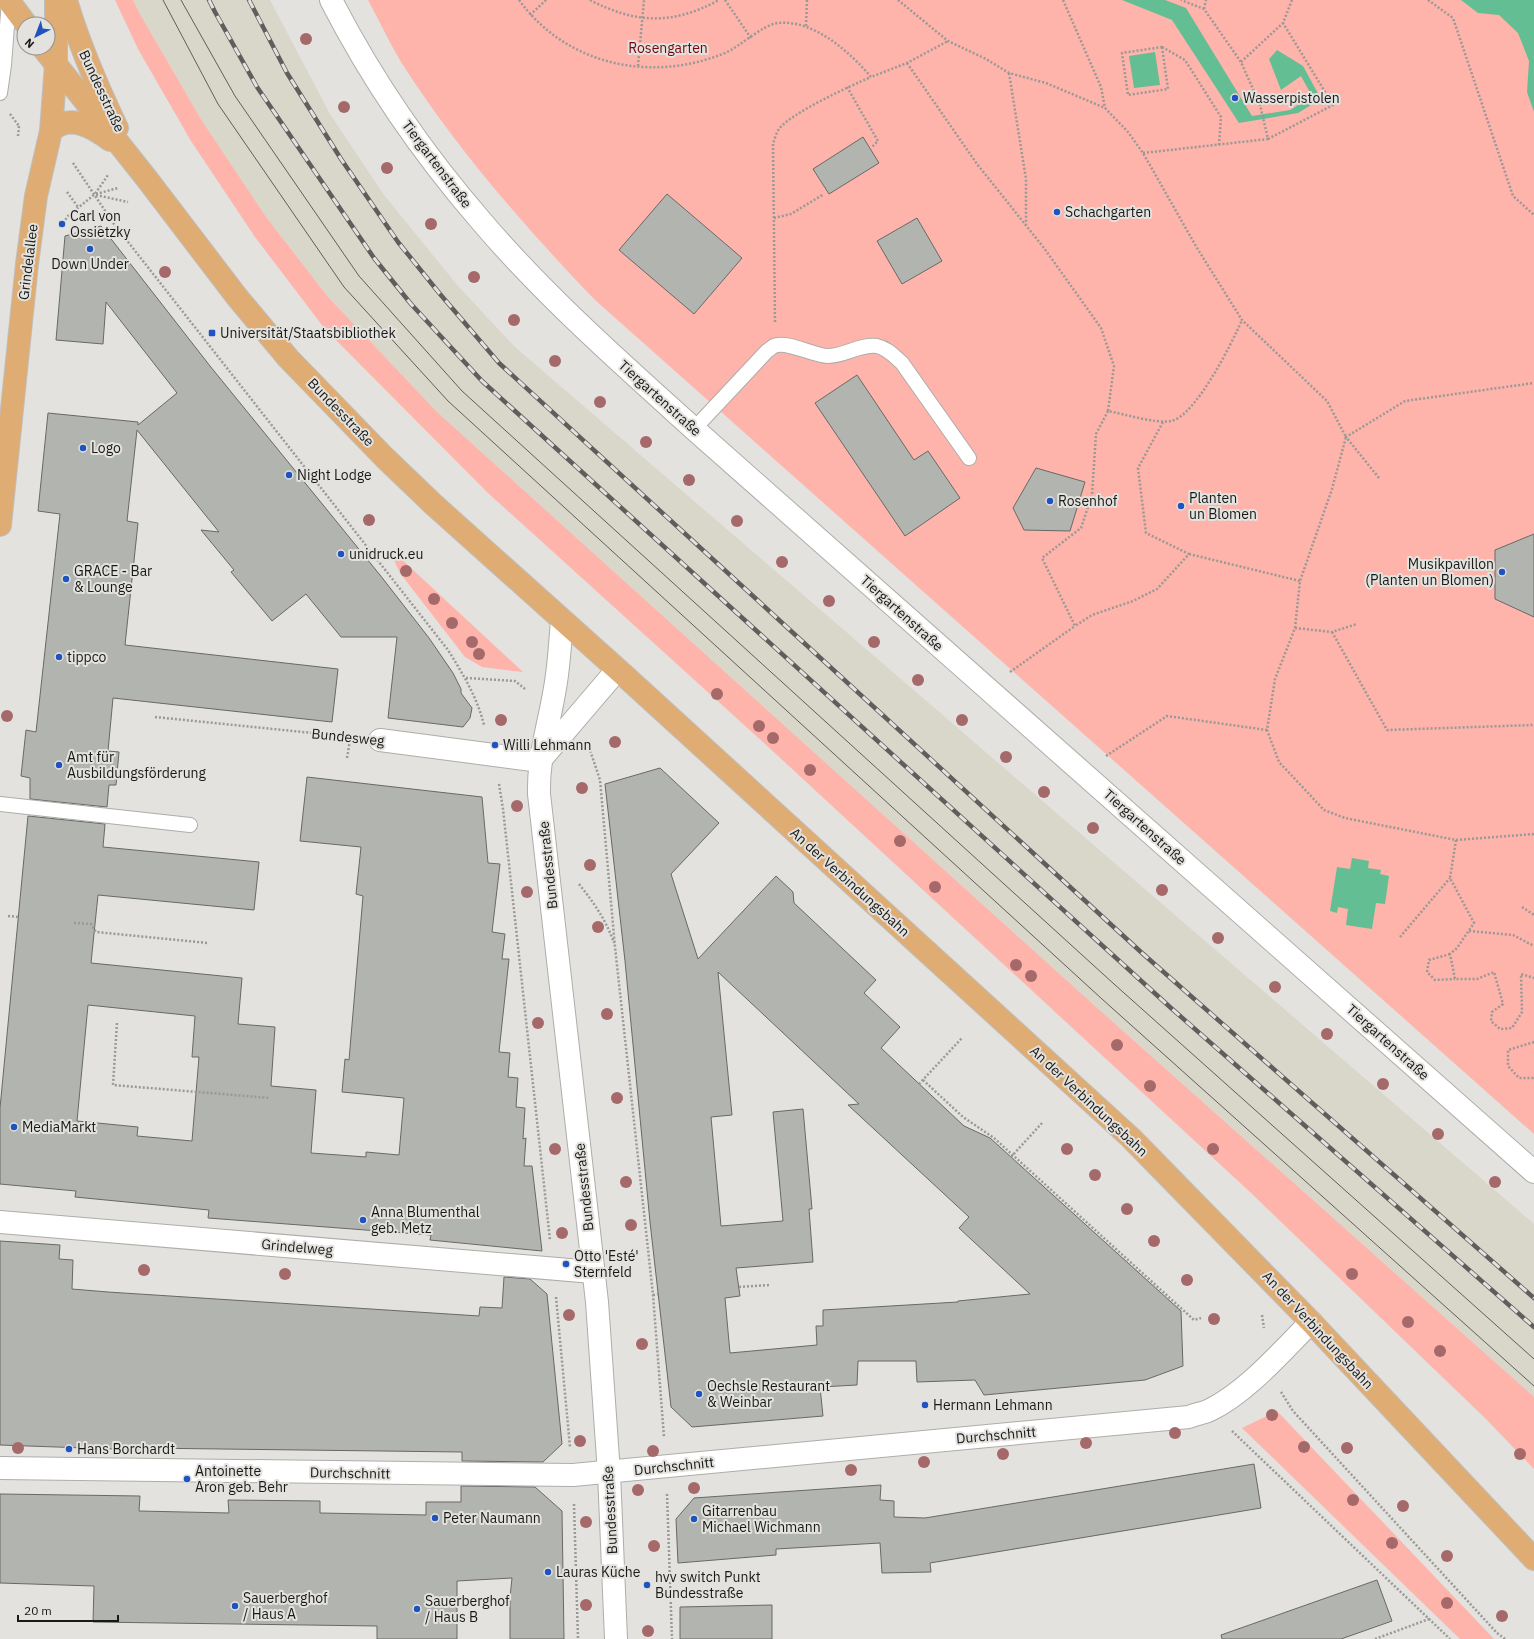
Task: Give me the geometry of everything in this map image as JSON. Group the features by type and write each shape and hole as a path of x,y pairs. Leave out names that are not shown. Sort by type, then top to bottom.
{"main road":[{"name":"Grindelallee","path":"54,16 56,0"},
{"name":"Bundesstraße","path":"66,0 92,76 118,129 147,179"},
{"path":"9,1 20,16"},
{"name":"Grindelallee","path":"0,525 27,264 36,196 51,131 49,56"},
{"name":"Bundesstraße","path":"49,56 147,179 233,291 288,358 385,458 617,670"},
{"path":"51,131 62,123 72,122 86,125 100,132 125,151"},
{"name":"An der Verbindungsbahn","path":"617,670 1131,1138 1311,1322 1534,1559"}],"street":[{"name":"Tiergartenstraße","path":"331,0 368,67 424,150 482,223 566,311 694,429 1534,1172"},
{"name":"Bundesstraße","path":"562,621 555,688 538,774 539,794 597,1302 609,1473 616,1639"},
{"path":"540,761 617,670"},
{"name":"Bundesweg","path":"380,740 540,761"},
{"name":"Grindelweg","path":"0,1222 593,1272"},
{"name":"Durchschnitt","path":"0,1468 573,1476 1189,1417 1210,1410 1234,1394 1270,1363 1311,1322"}],"lane":[{"path":"0,93 4,66 9,1"},
{"path":"694,429 767,351 775,345 788,345 819,355 830,356 864,346 878,346 890,352 902,363 969,458"},
{"path":"0,804 190,825"}],"path":[{"path":"519,0 530,15 553,34 576,49 600,59 626,66 665,68 704,61 728,52 761,30 776,23 790,22 806,26 833,42 848,53 870,78"},
{"path":"530,15 546,0"},
{"path":"590,0 610,10 630,16 653,19 680,16 702,9 719,0"},
{"path":"638,66 644,0"},
{"path":"725,0 751,38"},
{"path":"806,26 807,0"},
{"path":"898,0 948,41 986,59 1009,73 1046,83 1105,108 1128,132 1143,153 1197,248 1242,320 1327,401 1346,437 1379,478"},
{"path":"1063,0 1101,87 1105,108"},
{"path":"1181,0 1204,9 1241,62 1260,105 1268,139"},
{"path":"1204,9 1206,0"},
{"path":"1241,62 1283,23 1292,0"},
{"path":"1428,0 1453,18 1513,196 1534,215"},
{"path":"1143,153 1268,139 1333,105 1283,23"},
{"path":"775,345 773,143 778,130 788,120 847,87 907,63 948,41"},
{"path":"1162,47 1168,89 1128,95 1122,53 1162,47 1185,60 1221,117 1219,145"},
{"path":"907,63 977,164 1026,225 1101,328 1114,366 1108,410 1096,434 1092,495 1081,528 1042,558 1075,626"},
{"path":"1009,73 1026,180 1026,225"},
{"path":"847,87 878,141 872,147"},
{"path":"59,227 68,216 95,194 114,224 448,650 466,678 481,712 493,755 503,809 553,1268 573,1476 578,1639"},
{"path":"774,218 791,214 824,194"},
{"path":"1108,410 1163,422 1173,421 1185,414 1204,391 1234,338 1242,320"},
{"path":"1534,383 1405,401 1346,437 1332,489 1300,582 1295,628 1275,679 1267,730 1279,762 1324,810 1345,818 1456,840 1534,834"},
{"path":"1163,422 1138,468 1146,533 1189,554 1300,582"},
{"path":"1013,669 1092,615 1133,601 1158,589 1189,554"},
{"path":"1295,628 1332,632 1357,624"},
{"path":"1332,632 1387,730 1534,725"},
{"path":"466,678 515,681 526,690"},
{"path":"1087,776 1108,754 1167,716 1267,730"},
{"name":"Bundesweg","path":"155,717 380,740"},
{"path":"347,758 350,737"},
{"path":"588,746 600,780 615,948 653,1295 666,1467 672,1639"},
{"path":"1400,937 1450,878 1456,840"},
{"path":"1450,878 1474,923 1457,948 1450,954 1429,960 1427,972 1435,980 1477,979 1494,972 1503,1004 1492,1012 1491,1021 1500,1029 1512,1028 1522,1012 1521,974 1534,978"},
{"path":"577,881 601,914 608,927 615,948"},
{"path":"1522,907 1534,915"},
{"path":"8,916 19,917"},
{"path":"74,923 91,924 96,932 208,943"},
{"path":"1469,931 1513,935 1534,946"},
{"path":"1450,954 1455,979"},
{"path":"117,1023 113,1085 270,1098"},
{"path":"919,1084 962,1038"},
{"path":"1534,1042 1508,1050 1508,1066 1519,1078 1534,1078"},
{"path":"923,1080 963,1117 994,1138 1194,1320 1201,1318"},
{"path":"1012,1156 1042,1123"},
{"path":"739,1288 770,1285"},
{"path":"653,1295 658,1294"},
{"path":"1261,1309 1270,1363 1276,1384 1292,1411 1491,1627 1504,1639"},
{"path":"1210,1410 1450,1639"},
{"path":"1375,1639 1429,1619"}],"shaded area":[{"path":"133,0 270,0 330,114 384,195 458,286 515,347 1534,1224 1534,1397 1095,1006 437,412 328,297 266,217 202,121"},
{"path":"1122,0 1165,0 1186,8 1252,116 1290,110 1312,96 1301,76 1281,90 1269,59 1277,50 1303,66 1321,99 1298,113 1239,123 1172,20"},
{"path":"1461,0 1534,0 1534,112 1527,92 1529,61 1518,33 1499,15 1478,13"},
{"path":"1155,52 1160,85 1134,88 1129,56"},
{"path":"1352,858 1369,861 1368,868 1381,870 1380,874 1389,876 1385,904 1376,903 1372,929 1346,925 1348,909 1338,907 1337,913 1330,911 1337,867 1350,869"}],"green space":[{"path":"115,0 133,0 202,121 266,217 328,297 437,412 1095,1006 1534,1397 1534,1469 1486,1419 1250,1192 764,743 488,493 325,329 255,237 191,141 138,49"},
{"name":"Planten un Blomen","path":"368,0 1534,0 1534,1134 595,300 542,244 468,156 422,94 401,62"},
{"path":"398,556 523,672 482,667 465,657 400,573 394,560"},
{"path":"1277,1411 1494,1639 1460,1639 1242,1428"}],"building":[{"path":"863,137 879,163 829,194 813,169"},
{"path":"667,194 742,258 694,314 619,250"},
{"path":"917,218 942,261 902,284 877,241"},
{"path":"101,226 210,366 380,575 429,638 453,673 461,689 461,693 472,708 470,718 463,727 388,718 397,637 341,637 306,594 272,621 231,572 234,570 201,530 219,532 137,430 127,521 138,523 125,645 338,669 332,722 113,698 108,751 119,752 116,785 109,785 107,807 30,799 30,778 21,776 26,730 36,732 60,514 38,511 48,413 138,422 138,425 177,393 106,302 103,344 56,340 65,236"},
{"path":"857,375 914,460 928,451 960,498 905,536 815,403"},
{"path":"1036,468 1085,482 1070,531 1024,530 1013,508"},
{"path":"1534,534 1534,617 1495,599 1495,550"},
{"path":"660,768 719,823 671,874 698,959 776,876 793,892 794,903 876,980 864,993 900,1027 881,1048 964,1126 990,1138 1181,1311 1183,1366 1145,1380 984,1395 975,1380 917,1382 916,1361 858,1361 857,1385 820,1387 823,1416 692,1427 671,1407 650,1222 625,961 605,784","holes":["718,972 859,1104 848,1105 969,1217 959,1228 1030,1294 958,1302 823,1310 823,1326 816,1326 817,1345 730,1353 725,1298 740,1296 736,1268 813,1262 809,1209 812,1209 803,1109 773,1112 783,1221 721,1226 711,1117 732,1115"]},
{"path":"307,777 482,797 488,863 500,864 492,932 505,934 502,959 509,959 499,1052 510,1053 508,1077 518,1078 516,1107 525,1108 523,1139 526,1138 524,1166 532,1166 542,1251 430,1240 431,1235 208,1218 209,1210 75,1197 76,1191 0,1184 0,1108 28,816 105,824 103,847 259,862 254,910 98,895 91,963 242,978 238,1024 275,1027 271,1086 316,1090 311,1153 366,1157 366,1152 399,1155 404,1098 342,1092 345,1059 349,1060 363,896 356,894 361,847 300,841","holes":["88,1005 195,1016 192,1057 199,1057 192,1141 137,1136 138,1127 77,1121"]},
{"path":"0,1241 60,1245 59,1259 73,1260 72,1289 108,1292 479,1316 480,1307 502,1308 504,1277 530,1279 547,1294 562,1444 543,1462 462,1461 462,1452 141,1448 141,1450 0,1445"},
{"path":"1254,1464 1261,1508 930,1563 931,1572 882,1573 880,1543 776,1549 776,1555 678,1563 676,1519 694,1498 881,1485 880,1500 894,1501 894,1517 925,1518"},
{"path":"461,1486 535,1487 562,1511 564,1639 510,1639 510,1597 512,1578 457,1581 457,1639 377,1639 377,1626 93,1622 94,1586 0,1583 0,1494 140,1496 139,1511 229,1513 228,1500 320,1501 320,1513 426,1515 426,1502 461,1502"},
{"path":"1377,1580 1392,1621 1341,1639 1222,1639 1221,1635"},
{"path":"772,1605 772,1639 680,1639 680,1607"}],"tram line":[{"path":"163,0 218,104 344,287 448,401 1102,999 1534,1386"},
{"path":"181,0 235,96 359,276 462,391 1114,984 1534,1359"}],"railway":[{"path":"209,0 257,87 374,258 411,304 482,381 1171,1008 1534,1327"},
{"path":"249,0 287,73 341,159 398,242 499,363 1142,953 1534,1298"}],"place":[{"name":"Wasserpistolen","path":"1235,98"},
{"name":"Schachgarten","path":"1057,212"},
{"name":"Carl von Ossietzky","path":"62,224"},
{"name":"Down Under","path":"90,249"},
{"name":"Universität/Staatsbibliothek","path":"212,333"},
{"name":"Logo","path":"83,448"},
{"name":"Night Lodge","path":"289,475"},
{"name":"Rosenhof","path":"1050,501"},
{"name":"Planten un Blomen","path":"1181,506"},
{"name":"unidruck.eu","path":"341,554"},
{"name":"Musikpavillon (Planten un Blomen)","path":"1502,572"},
{"name":"GRACE - Bar & Lounge","path":"66,579"},
{"name":"tippco","path":"59,657"},
{"name":"Willi Lehmann","path":"495,745"},
{"name":"Amt für Ausbildungsförderung","path":"59,765"},
{"name":"MediaMarkt","path":"14,1127"},
{"name":"Anna Blumenthal geb. Metz","path":"363,1220"},
{"name":"Otto 'Esté' Sternfeld","path":"566,1264"},
{"name":"Oechsle Restaurant & Weinbar","path":"699,1394"},
{"name":"Hermann Lehmann","path":"925,1405"},
{"name":"Hans Borchardt","path":"69,1449"},
{"name":"Antoinette Aron geb. Behr","path":"187,1479"},
{"name":"Peter Naumann","path":"435,1518"},
{"name":"Gitarrenbau Michael Wichmann","path":"694,1519"},
{"name":"Lauras Küche","path":"548,1572"},
{"name":"hvv switch Punkt Bundesstraße","path":"647,1585"},
{"name":"Sauerberghof / Haus A","path":"235,1606"},
{"name":"Sauerberghof / Haus B","path":"417,1609"}],"park label":[{"name":"Rosengarten","path":"668,48"}]}
